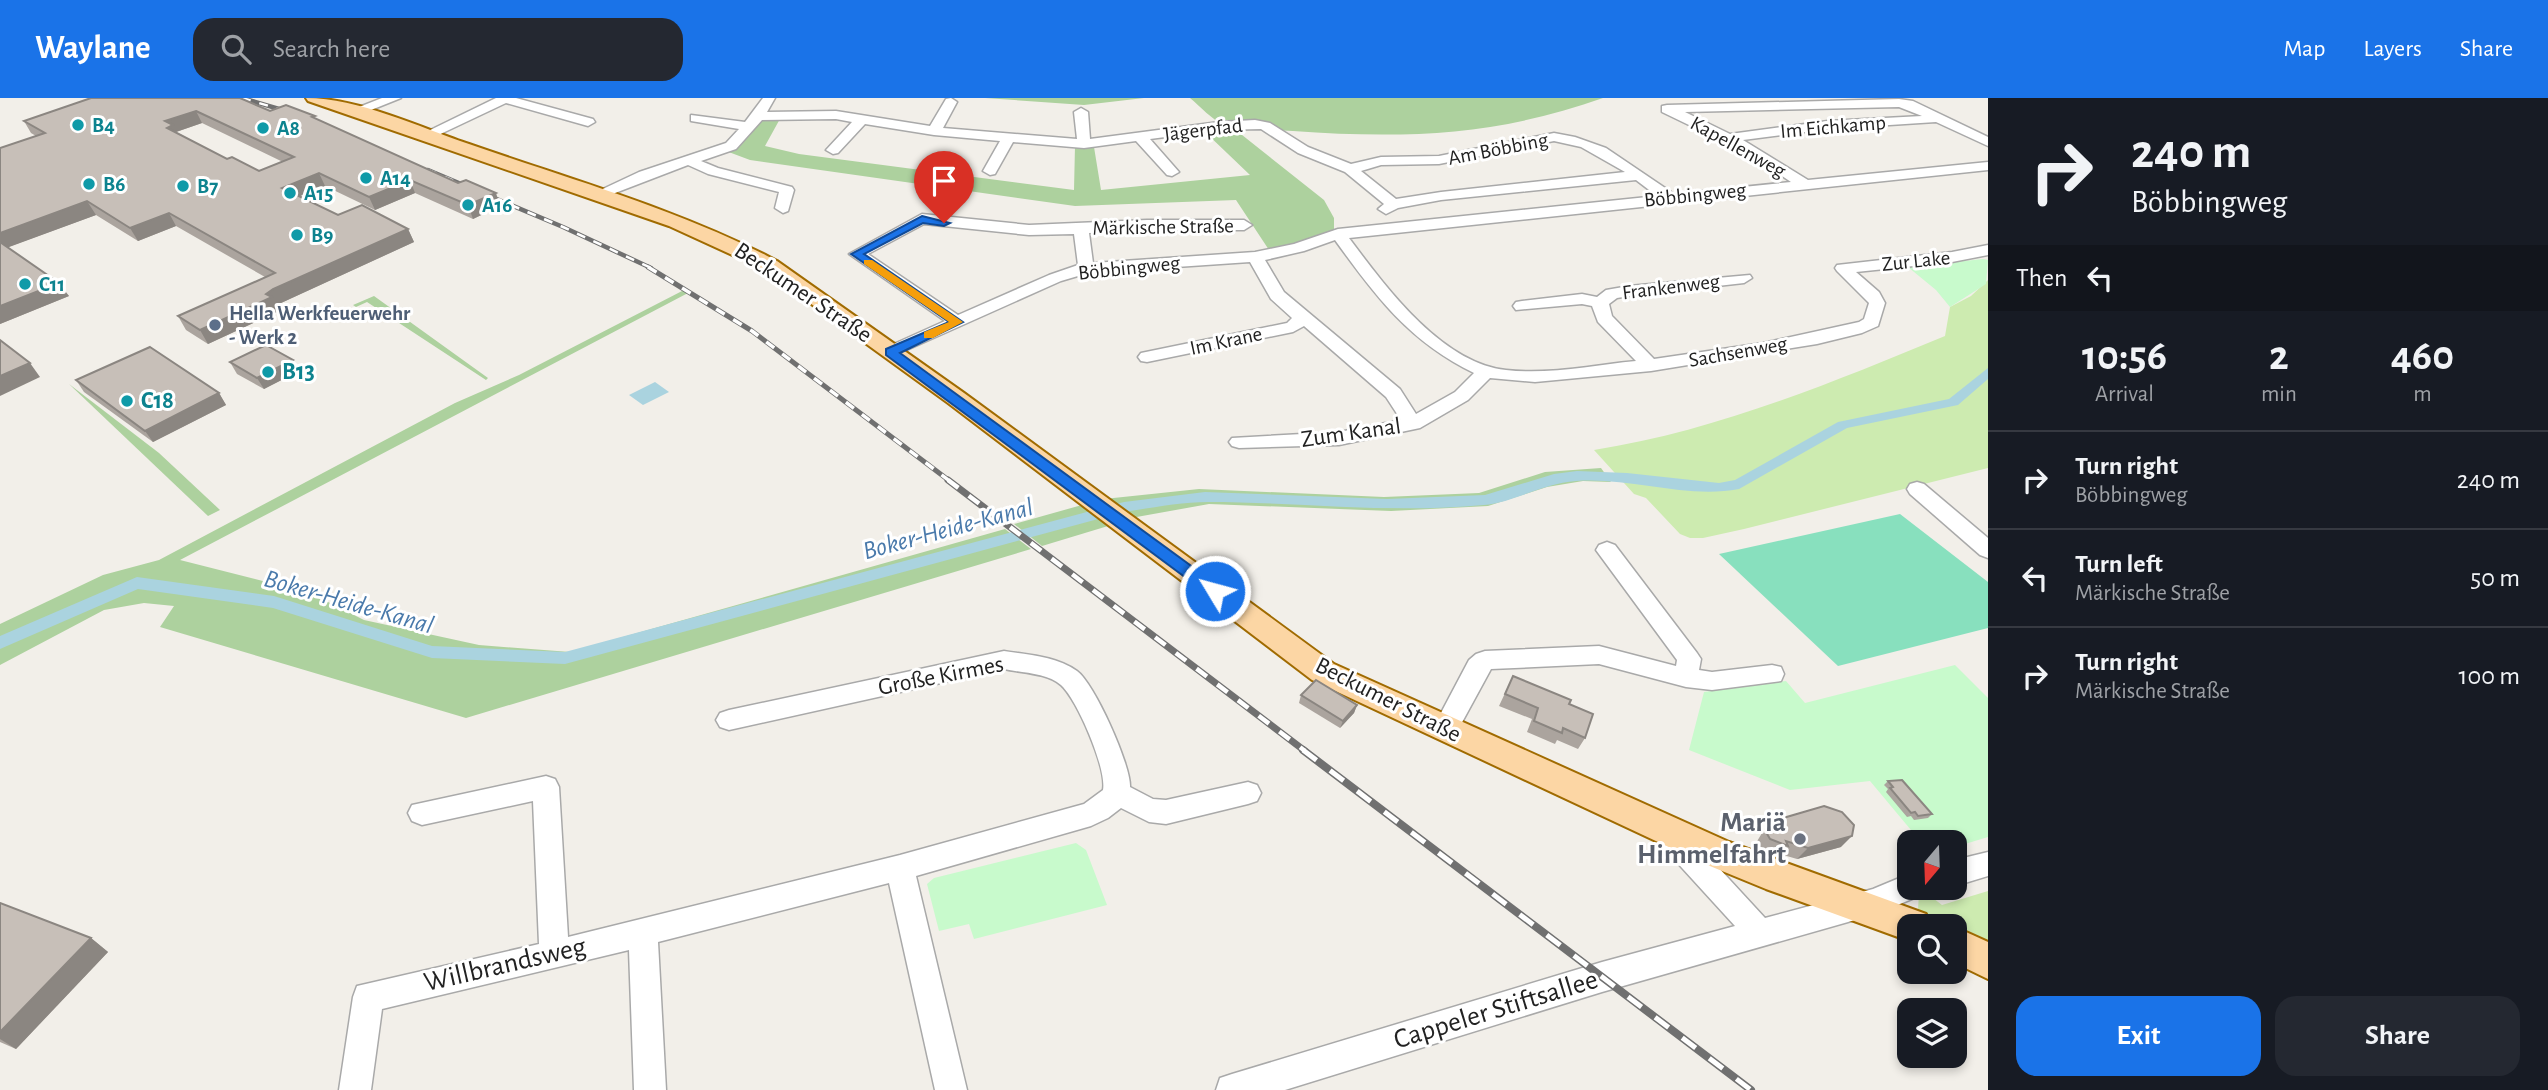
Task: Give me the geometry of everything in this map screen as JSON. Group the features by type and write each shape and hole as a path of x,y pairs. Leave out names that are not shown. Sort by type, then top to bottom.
{"main road":[{"name":"Beckumer Straße","path":"314,98 428,135 685,226 746,251 770,265 891,352 1323,671 1666,831 1778,878 1897,920"},
{"path":"1967,950 1988,961"}],"street":[{"path":"356,111 395,98"},
{"path":"597,195 644,175 731,146 754,122 769,98"},
{"path":"428,135 506,99 570,119 588,121"},
{"path":"934,131 951,102"},
{"name":"Kapellenweg","path":"1803,184 1730,138 1667,109 1899,103 1908,104 1988,142"},
{"path":"1081,112 1084,144"},
{"name":"Jägerpfad","path":"696,118 754,122 803,114 863,118 934,131 1084,144 1238,124 1265,126 1303,150 1350,169"},
{"path":"833,150 863,118"},
{"name":"Im Eichkamp","path":"1730,138 1828,125 1937,119"},
{"path":"990,171 1010,136"},
{"name":"Jägerpfad","path":"1140,137 1172,172"},
{"name":"Am Böbbing","path":"1350,169 1381,161 1439,160 1554,137 1575,140 1619,161 1669,198"},
{"path":"690,161 713,171 787,190 783,208"},
{"name":"Böbbingweg","path":"891,352 1055,278 1086,268 1255,257 1298,248 1338,234 1988,166"},
{"path":"1350,169 1390,207 1402,227"},
{"name":"Am Böbbing","path":"1390,207 1441,196 1638,175"},
{"name":"Böbbingweg","path":"1338,234 1346,226 1369,213 1390,207"},
{"name":"Märkische Straße","path":"856,254 922,219 1029,230 1147,225 1244,225"},
{"name":"Märkische Straße","path":"1081,229 1086,268"},
{"path":"1338,234 1383,295 1421,336 1486,372 1533,376"},
{"path":"840,245 957,322"},
{"name":"Zur Lake","path":"1843,268 1952,257 1988,250"},
{"name":"Im Krane","path":"1255,257 1277,295 1393,393 1413,424"},
{"name":"Sachsenweg","path":"1533,376 1651,366 1736,354 1866,326 1872,322 1877,303 1843,268"},
{"name":"Frankenweg","path":"1522,306 1582,299 1600,303 1612,295 1629,291 1744,278"},
{"name":"Frankenweg","path":"1600,303 1604,318 1651,366"},
{"name":"Im Krane","path":"1147,357 1293,327 1302,317"},
{"name":"Zum Kanal","path":"1239,442 1362,436 1413,424 1444,410 1466,393 1486,372"},
{"path":"1917,489 1988,550"},
{"path":"1606,550 1689,659 1686,678"},
{"path":"1445,730 1478,667 1485,660 1599,655 1686,678 1712,681 1772,674"},
{"name":"Große Kirmes","path":"729,719 1004,660 1019,662 1056,670 1071,679 1079,690 1115,766 1119,780 1116,792"},
{"path":"422,813 546,787 554,955"},
{"path":"650,1090 643,933 900,869 1091,814 1107,804 1116,792 1149,810 1166,811 1248,793"},
{"path":"1666,831 1760,933"},
{"path":"1967,870 1988,864"},
{"path":"900,869 951,1090"},
{"name":"Cappeler Stiftsallee","path":"1243,1088 1589,981 1727,945 1897,891"},
{"name":"Willbrandsweg","path":"355,1090 368,997 643,933"}],"green space":[{"path":"985,98 1144,98 1084,105"},
{"path":"1190,98 1603,98 1564,111 1487,127 1450,132 1374,135 1230,127 1215,120"},
{"path":"781,117 765,146 799,154 1074,190 1075,146 1094,147 1101,190 1250,175 1204,131 1232,127 1324,200 1334,218 1334,232 1269,250 1236,200 1075,206 750,160 726,151 760,120"},
{"path":"1988,260 1986,284 1950,307 1936,290 1908,267"},
{"path":"1988,280 1988,468 1744,529 1703,538 1690,538 1680,534 1646,498 1634,494 1594,450 1639,442 1729,418 1816,388 1945,336 1950,307 1971,296"},
{"path":"684,290 688,293 180,560 310,593 364,620 479,645 570,652 1005,529 1031,549 466,718 160,627 174,606 144,603 104,610 0,665 0,624 103,575 159,560 455,403 519,375"},
{"path":"374,296 488,378 486,380 367,302 356,307 353,305"},
{"path":"69,384 159,453 220,510 208,516"},
{"path":"1601,468 1611,482 1583,481 1547,487 1488,506 1391,511 1209,504 1131,518 1104,499 1199,489 1384,497 1479,493 1545,472"},
{"path":"1082,505 1108,526 1042,546 1014,524"},
{"path":"1900,514 1988,582 1988,628 1838,666 1719,554"},
{"path":"1955,665 1988,698 1988,837 1967,843 1967,830 1911,830 1870,781 1790,790 1689,750 1704,692 1786,681 1805,703"},
{"path":"1076,843 1086,850 1107,905 974,939 969,924 939,931 927,884 934,878"},
{"path":"1988,891 1988,947 1967,936 1967,914 1927,914 1918,909 1919,900 1935,900 1942,905 1967,900 1967,897"}],"water":[{"path":"655,382 669,392 643,405 629,395"}],"building":[{"path":"91,98 240,98 270,111 286,105 458,183 466,180 496,193 468,205 410,180 369,197 319,173 282,188 338,215 362,205 408,229 273,289 266,294 272,297 200,330 178,316 275,273 169,213 130,228 87,201 0,233 0,148 45,133 24,121","holes":["196,111 294,157 259,171 232,157 227,159 167,128 173,125 165,121"]},
{"path":"0,242 59,283 0,306"},
{"path":"0,340 30,363 0,376"},
{"path":"266,345 293,360 257,378 230,362"},
{"name":"C18","path":"150,347 219,393 145,431 76,380"},
{"path":"1513,676 1571,700 1569,704 1593,714 1585,738 1563,728 1562,733 1534,721 1538,708 1505,694"},
{"path":"1316,680 1357,705 1343,721 1301,695"},
{"path":"1902,780 1932,814 1918,816 1915,812 1911,813 1890,788 1893,787 1888,781"},
{"path":"1824,806 1842,812 1854,825 1852,836 1808,848 1786,841 1788,846 1770,839 1766,832 1778,812 1783,818"},
{"path":"0,903 91,938 0,1032"}],"waterway":[{"name":"Boker-Heide-Kanal","path":"0,643 137,583 274,602 432,652 565,658 1124,507 1205,497 1387,504 1486,500 1554,479 1577,476 1627,478 1719,488 1739,484 1843,425 1953,402 1988,372"}],"railway":[{"path":"242,98 296,114"},
{"path":"428,170 563,227 651,268"},
{"path":"648,267 752,331 951,482"},
{"path":"948,480 1305,751"},
{"path":"1303,750 1751,1090"}],"slow traffic":[{"path":"868,262 957,322 929,335"}],"place":[{"name":"B4","path":"78,125"},
{"name":"A8","path":"263,128"},
{"name":"A14","path":"366,178"},
{"name":"B6","path":"89,184"},
{"name":"B7","path":"183,186"},
{"name":"A15","path":"290,193"},
{"name":"A16","path":"468,205"},
{"name":"B9","path":"297,235"},
{"name":"C11","path":"25,284"},
{"name":"Hella Werkfeuerwehr - Werk 2","path":"215,325"},
{"name":"B13","path":"268,372"},
{"name":"C18","path":"127,401"},
{"name":"Mariä Himmelfahrt","path":"1800,839"}],"route":[{"path":"944,223 922,219 856,254 957,322 891,352 1215,591"}]}
